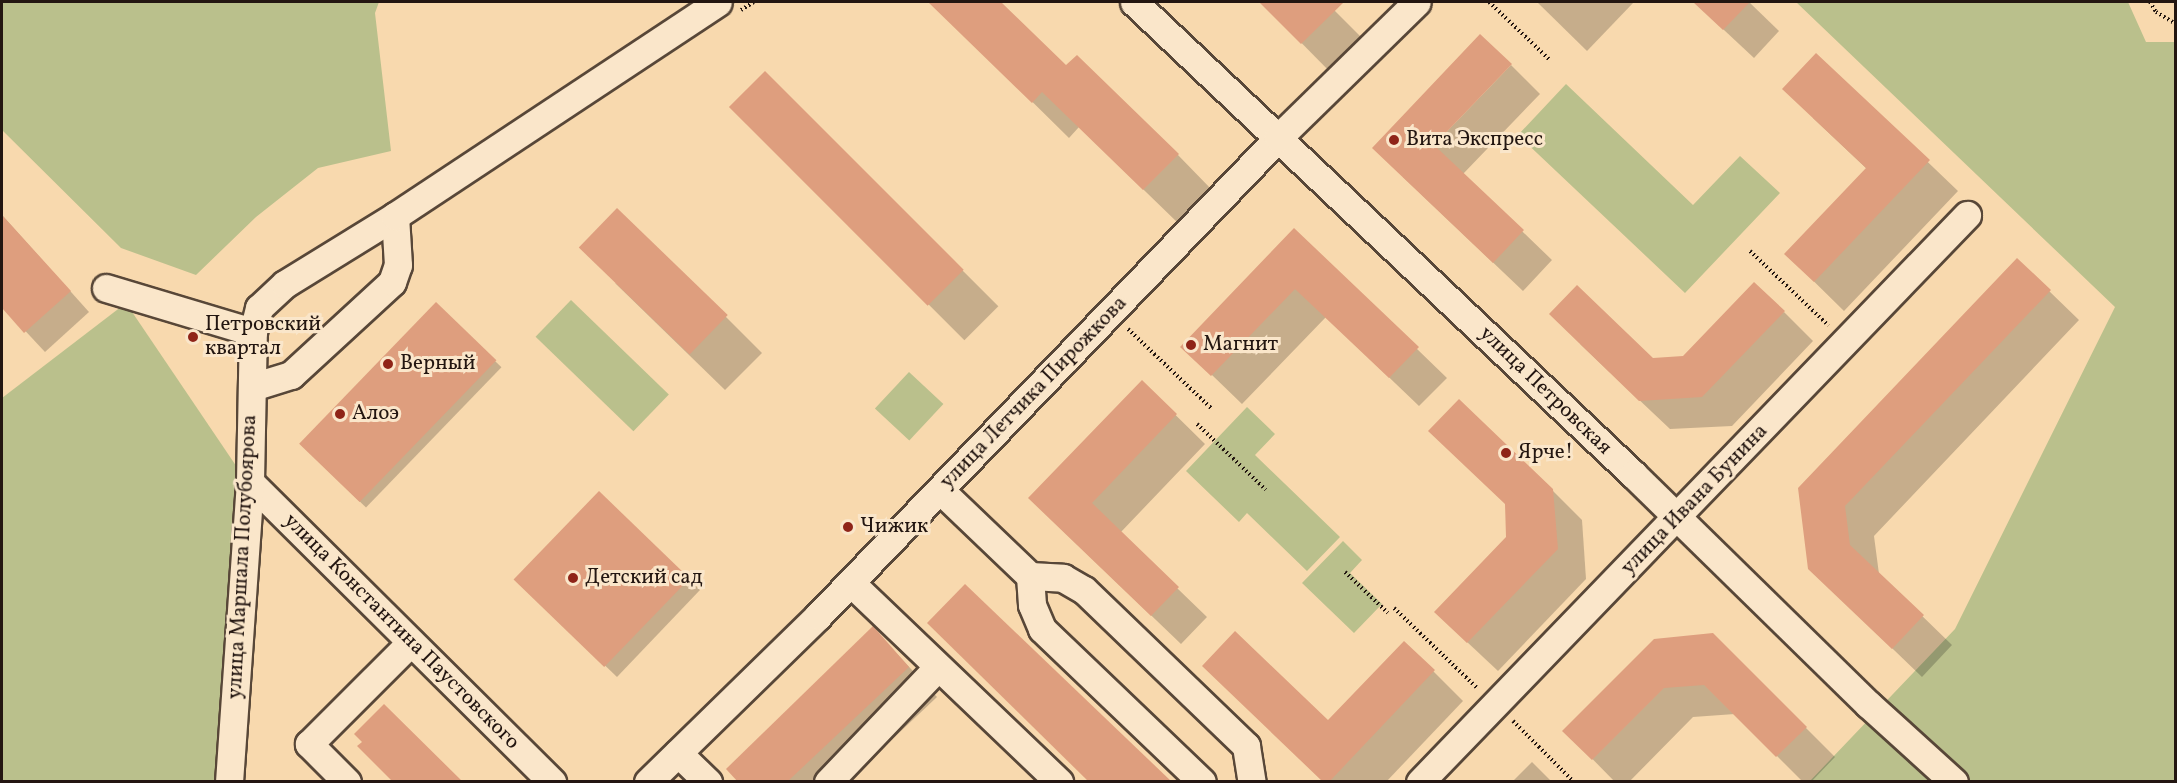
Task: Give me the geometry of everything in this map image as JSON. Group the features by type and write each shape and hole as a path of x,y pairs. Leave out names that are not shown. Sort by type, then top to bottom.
{"street":[{"name":"улица Петровская","path":"1134,2 1868,704 1954,782"},
{"name":"улица Летчика Пирожкова","path":"648,782 851,583 1278,138 1417,2"},
{"name":"улица Маршала Полубоярова","path":"229,782 250,482 253,332 255,316 267,297 726,8"},
{"name":"улица Ивана Бунина","path":"1420,782 1677,519 1967,215"},
{"path":"252,387 291,375 392,282 398,265 395,216"},
{"path":"106,288 253,332"},
{"name":"улица Константина Паустовского","path":"250,482 552,782"},
{"path":"940,490 1030,576 1063,578 1084,590 1246,746 1252,782"},
{"path":"1030,576 1032,605 1042,629 1202,782"},
{"path":"851,583 1059,782"},
{"path":"347,782 309,744 411,642"},
{"path":"828,782 938,667"},
{"path":"678,753 708,782"}],"path":[{"path":"726,8 754,2"},
{"path":"1489,2 1550,60"},
{"path":"2150,2 2156,12 2175,24"},
{"path":"1750,251 1845,342"},
{"path":"1110,313 1212,409"},
{"path":"1197,424 1266,490"},
{"path":"1345,572 1388,613"},
{"path":"1394,608 1574,782"}],"green space":[{"path":"2,2 379,2 375,13 391,151 318,168 256,217 196,275 121,248 2,130"},
{"path":"1796,2 2128,2 2146,42 2175,42 2175,781 1810,781 1955,629 2115,307"},
{"path":"1566,84 1693,205 1740,156 1780,193 1685,293 1518,135"},
{"path":"571,300 669,394 633,431 536,337"},
{"path":"126,303 247,482 222,781 2,782 2,398"},
{"path":"909,372 943,404 909,441 875,409"},
{"path":"1247,407 1275,434 1255,455 1340,537 1307,571 1247,513 1239,522 1186,471"},
{"path":"1343,541 1362,560 1350,573 1382,604 1354,633 1302,583"}],"building":[{"path":"928,2 1001,2 1066,65 1077,55 1179,154 1143,190 1042,92 1032,103"},
{"path":"1259,2 1344,2 1301,44"},
{"path":"1693,2 1750,2 1723,30"},
{"path":"1480,34 1512,64 1434,145 1524,230 1493,263 1372,148"},
{"path":"1816,53 1930,160 1814,282 1784,254 1866,168 1782,89"},
{"path":"765,71 964,270 928,306 729,107"},
{"path":"617,208 728,315 690,355 579,248"},
{"path":"2,215 71,291 24,333 2,308"},
{"path":"1294,228 1419,347 1389,378 1295,289 1211,376 1180,347"},
{"path":"2017,258 2051,290 1845,506 1850,545 1924,615 1892,649 1808,569 1798,488"},
{"path":"1754,282 1785,311 1702,397 1639,401 1549,314 1577,285 1653,358 1683,356"},
{"path":"436,302 496,360 360,502 299,444"},
{"path":"1142,380 1177,414 1092,503 1179,587 1151,616 1028,498"},
{"path":"1459,399 1553,489 1558,549 1467,643 1434,612 1506,537 1505,504 1428,431"},
{"path":"599,491 690,579 604,667 514,579"},
{"path":"965,584 1172,782 1089,782 927,623"},
{"path":"873,626 909,667 787,782 738,782 726,769"},
{"path":"1235,631 1328,720 1404,641 1435,670 1329,782 1323,782 1202,666"},
{"path":"1713,633 1807,727 1776,757 1704,685 1664,688 1592,760 1562,731 1654,639"},
{"path":"384,704 463,782 393,782 357,746 362,742 354,734"}],"place":[{"name":"Вита Экспресс","path":"1394,140"},
{"name":"Петровский квартал","path":"193,337"},
{"name":"Магнит","path":"1191,345"},
{"name":"Верный","path":"388,364"},
{"name":"Алоэ","path":"340,414"},
{"name":"Ярче!","path":"1506,453"},
{"name":"Чижик","path":"848,527"},
{"name":"Детский сад","path":"573,578"}]}
